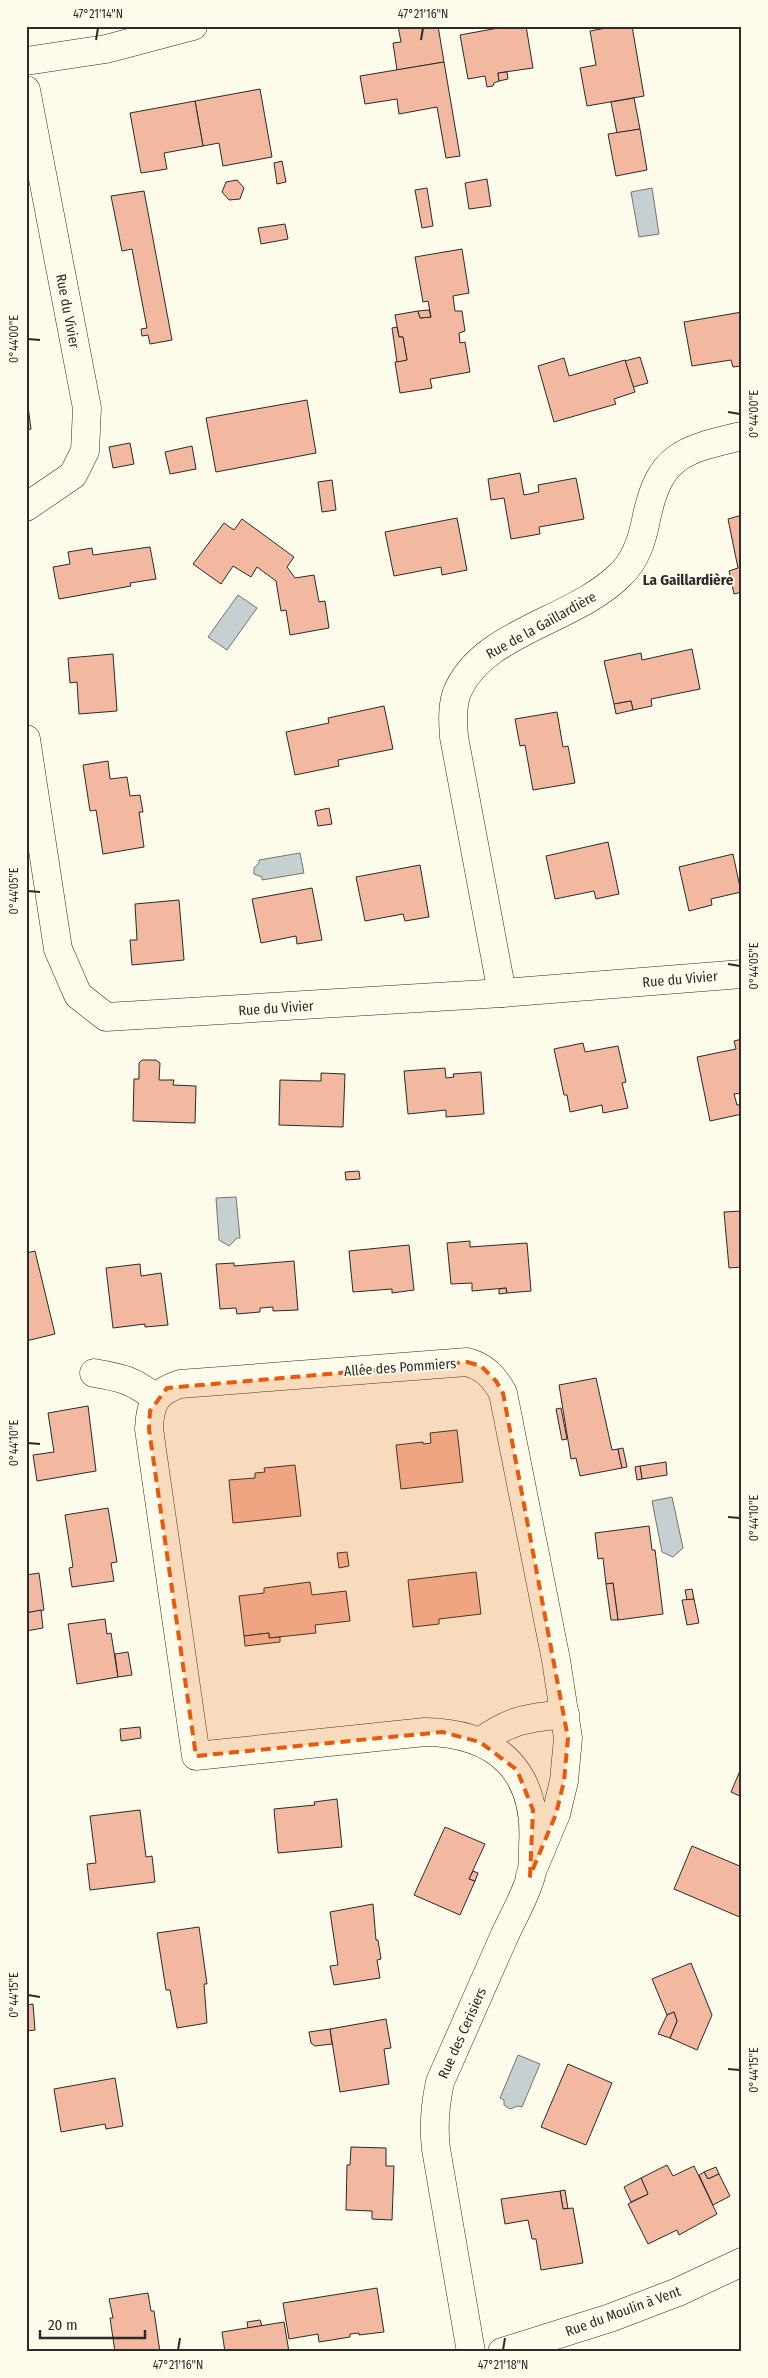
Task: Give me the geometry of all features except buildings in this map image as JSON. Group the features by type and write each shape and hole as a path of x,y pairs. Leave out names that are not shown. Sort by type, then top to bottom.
{"street":[{"path":"26,62 106,49 193,26"},
{"name":"Rue du Vivier","path":"26,90 87,408 85,451 73,475 26,507"},
{"name":"Rue de la Gaillardière","path":"502,993 454,737 452,715 456,696 472,669 496,647 573,609 609,585 622,573 634,558 645,529 651,499 658,479 666,466 687,452 742,436"},
{"name":"Rue du Vivier","path":"26,740 58,949 78,995 106,1017 502,993 742,974"},
{"name":"Allée des Pommiers","path":"156,1398 167,1388 180,1384 467,1362 481,1366 496,1380 504,1393 568,1738 564,1781 556,1814 530,1876"},
{"path":"94,1373 126,1379 139,1385 156,1398"},
{"name":"Rue des Cerisiers","path":"156,1398 150,1411 149,1429 196,1756 425,1732 442,1732 480,1742 498,1752 516,1770 526,1788 533,1810 534,1829 530,1876 440,2082 435,2102 433,2124 436,2149 471,2352"},
{"path":"480,1742 495,1731 520,1719 565,1714"},
{"name":"Rue du Moulin à Vent","path":"502,2352 610,2318 678,2292 742,2262"}],"highlighted area":[{"path":"467,1362 481,1366 496,1381 503,1393 568,1738 564,1781 556,1814 530,1876 533,1810 517,1770 480,1742 442,1732 196,1756 149,1429 150,1411 167,1388"}],"shaded area":[{"path":"652,188 659,234 639,237 631,192"},
{"path":"238,595 257,608 227,650 208,637"},
{"path":"300,853 304,873 262,880 262,877 254,874 254,868 259,863 259,860"},
{"path":"236,1197 240,1238 237,1238 229,1246 219,1240 216,1198"},
{"path":"672,1497 683,1548 673,1557 662,1552 652,1501"},
{"path":"518,2055 540,2064 522,2107 518,2106 510,2109 504,2105 504,2100 500,2098"}],"district":[{"name":"La Gaillardière","path":"688,580"}]}
